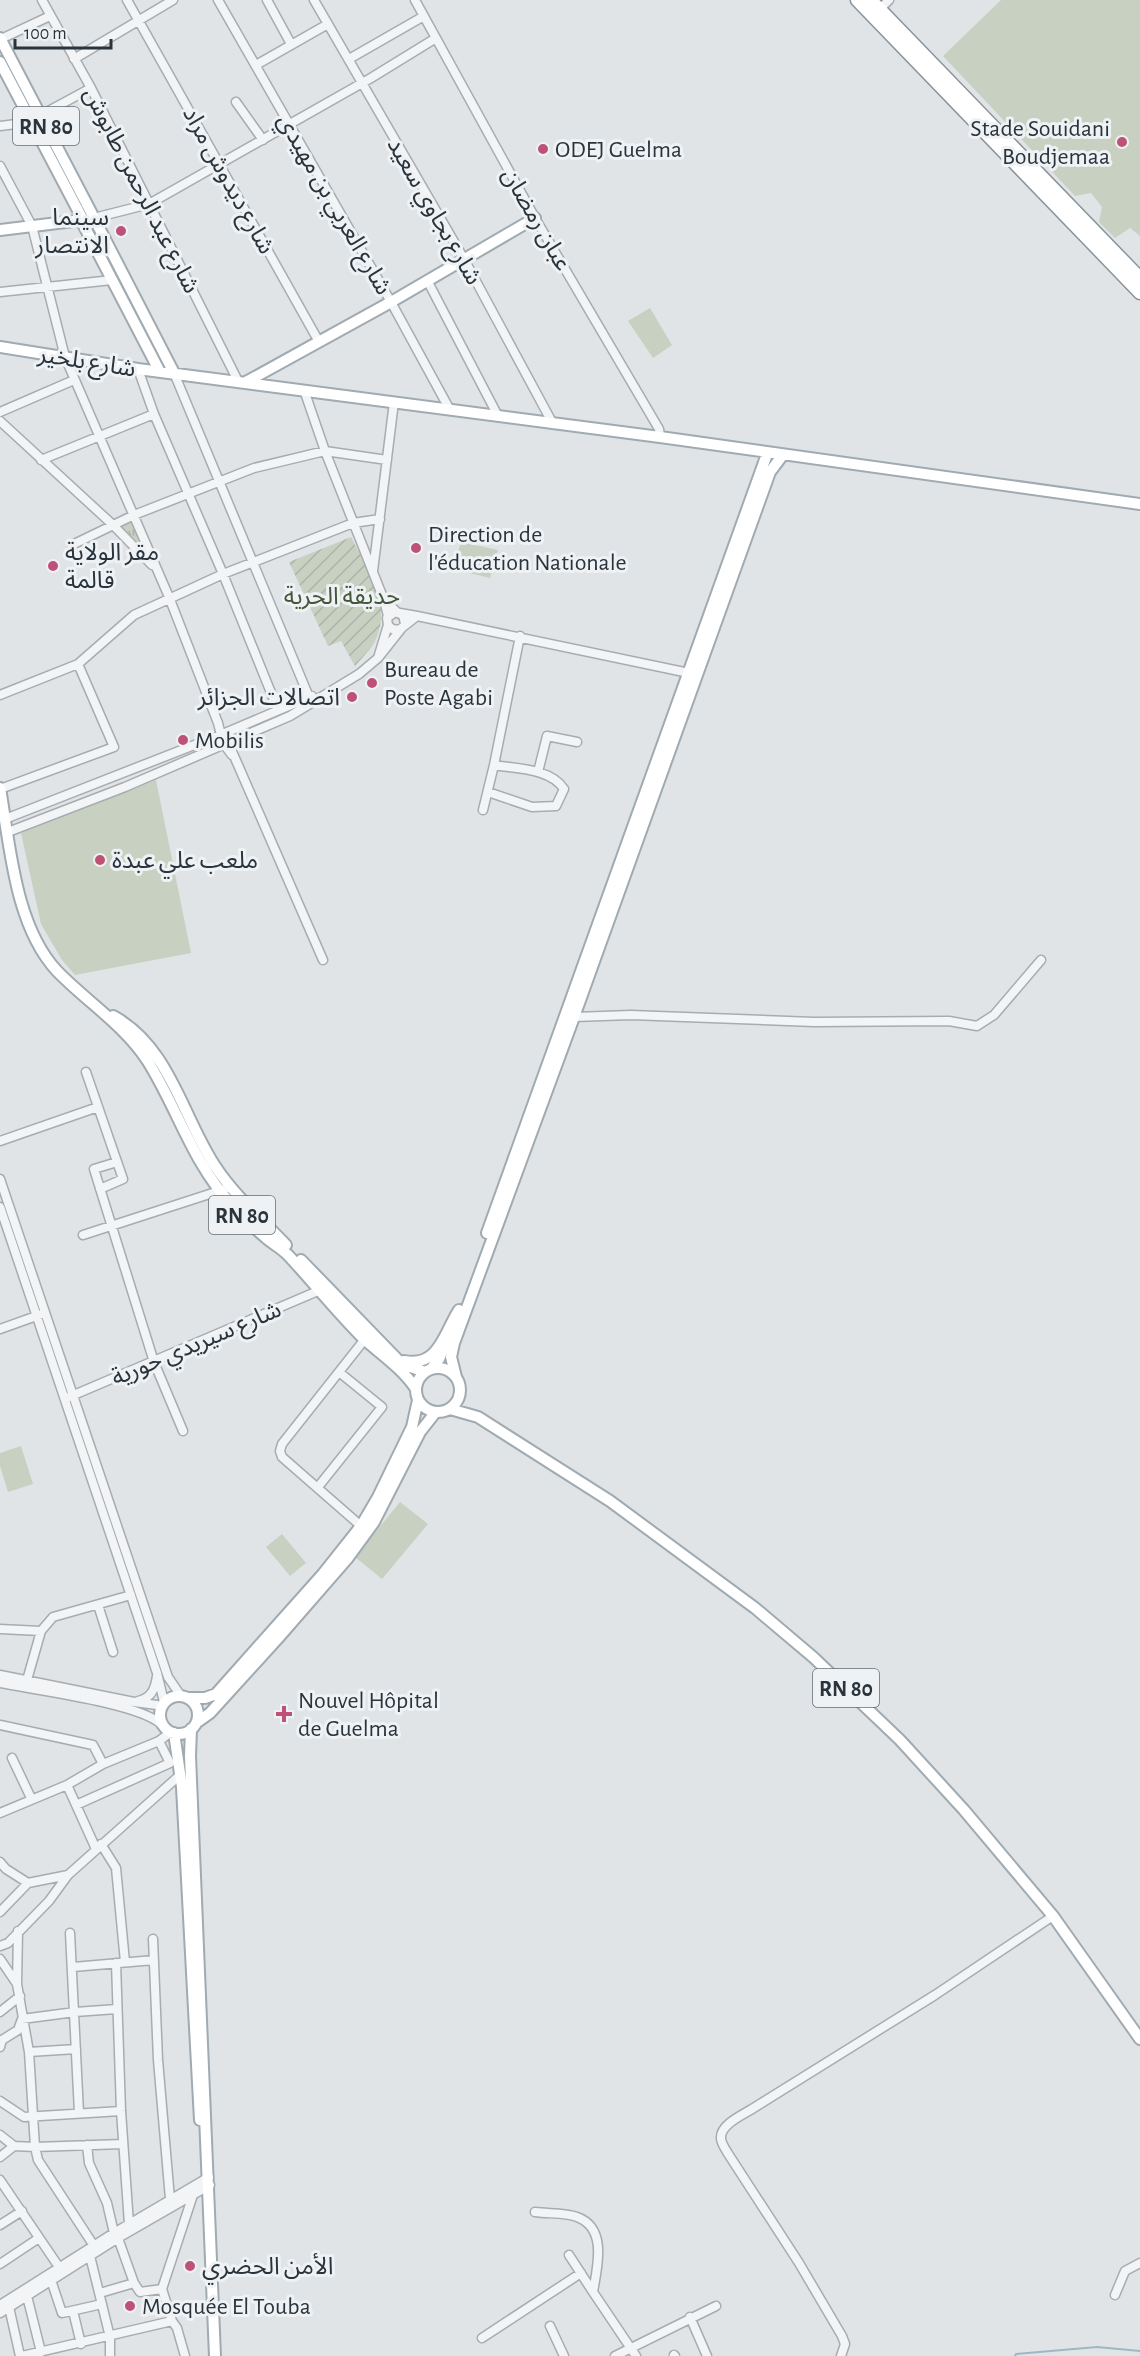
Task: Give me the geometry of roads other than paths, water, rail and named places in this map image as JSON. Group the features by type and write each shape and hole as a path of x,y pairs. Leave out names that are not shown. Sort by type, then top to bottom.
{"highway":[{"path":"857,0 1140,293"},
{"path":"880,3 1140,278"}],"main road":[{"name":"RN 80","path":"0,38 36,119 86,219 112,280 160,372"},
{"name":"RN 80","path":"0,62 36,119"},
{"path":"242,381 391,302 535,218"},
{"name":"RN 80","path":"86,219 174,373"},
{"path":"0,230 86,219"},
{"name":"شارع بلخير","path":"0,347 138,369 242,381 1140,504"},
{"path":"138,369 151,355 160,357 163,351"},
{"path":"206,2183 180,1775 172,1733 159,1718 162,1705 172,1696 205,1698 216,1694 322,1575 362,1526 378,1497 412,1426 417,1383 442,1353 459,1310 767,454"},
{"path":"172,1733 185,1733 210,1713 347,1559 374,1522 420,1431 435,1413 450,1409 456,1404 461,1390 451,1357 454,1343 770,472 782,456"},
{"name":"RN 80","path":"0,789 24,911 38,946 56,969 104,1012 145,1057 196,1155 266,1238 275,1243 398,1360 408,1366 428,1370"},
{"name":"RN 80","path":"322,1289 365,1339 403,1373 417,1395"},
{"path":"398,1360 421,1362 432,1356 459,1310"},
{"path":"428,1370 445,1369 456,1377"},
{"name":"RN 80","path":"461,1390 478,1417"},
{"path":"417,1395 428,1410 435,1413"},
{"name":"RN 80","path":"450,1409 478,1417 610,1501 755,1608 813,1657 900,1740 941,1784 1053,1916 1140,2039"},
{"path":"184,1697 197,1709 190,1756 215,2356"}],"street":[{"name":"شارع عبد الرحمن طابوش","path":"42,0 91,88 242,381"},
{"name":"شارع ديدوش مراد","path":"127,0 318,340"},
{"path":"74,58 172,0"},
{"name":"شارع العربي بن مهيدي","path":"218,0 391,302 450,410"},
{"path":"267,0 291,44"},
{"name":"شارع بجاوي سعيد","path":"314,0 464,259 553,424"},
{"name":"عبان رمضان","path":"415,0 535,218 658,429 660,438"},
{"path":"0,38 50,16"},
{"path":"349,59 424,16"},
{"path":"256,65 328,24"},
{"path":"86,219 149,204 436,38"},
{"path":"0,126 36,119 91,88"},
{"path":"236,102 263,140"},
{"path":"0,166 32,226 65,357 74,380 169,597 224,738 323,960"},
{"path":"0,292 112,280"},
{"path":"427,280 498,416"},
{"path":"138,369 154,414 223,574 278,710"},
{"path":"174,373 309,696"},
{"path":"0,412 74,380"},
{"path":"304,390 353,523 393,617 396,630 417,616"},
{"path":"373,571 394,402"},
{"path":"41,460 154,414"},
{"path":"0,421 113,525 156,568"},
{"path":"72,545 134,515 254,468 326,451 387,460"},
{"path":"0,695 78,664 134,615 169,597 353,523 380,519"},
{"path":"393,617 417,616 689,673"},
{"path":"5,819 290,716 359,674 378,658 403,626 404,618 393,617"},
{"path":"378,658 393,617"},
{"path":"483,810 520,636"},
{"path":"0,789 114,747 78,664"},
{"path":"8,832 124,787 278,710 309,696 327,693"},
{"path":"538,772 547,736 577,742"},
{"path":"488,792 532,807 556,806 564,789 557,779 538,772 494,765"},
{"path":"574,1017 631,1015 814,1022 949,1021 977,1026 994,1014 1041,960"},
{"path":"86,1072 123,1179 100,1189"},
{"path":"0,1140 99,1107"},
{"path":"117,1162 94,1169 154,1362 183,1431"},
{"path":"0,1179 41,1314 168,1677 184,1697"},
{"path":"83,1235 226,1189"},
{"path":"0,1207 41,1314"},
{"name":"شارع سيريدي حورية","path":"69,1397 322,1289"},
{"path":"0,1329 41,1314"},
{"path":"362,1526 282,1456 280,1448 365,1339"},
{"path":"318,1487 382,1407 339,1372"},
{"path":"0,1675 134,1702 162,1705 157,1673 69,1397"},
{"path":"27,1680 41,1631 53,1617 131,1595"},
{"path":"98,1605 113,1652"},
{"path":"0,1629 41,1631"},
{"path":"134,1702 148,1698 156,1685 157,1673"},
{"path":"0,1683 130,1709 154,1717 162,1724"},
{"path":"0,1725 93,1745 103,1764"},
{"path":"0,1813 31,1798 67,1785 103,1764 159,1741 172,1733"},
{"path":"76,1805 170,1763 159,1741"},
{"path":"12,1758 31,1798"},
{"path":"0,1946 8,1943 50,1900 68,1875 180,1775"},
{"path":"67,1785 99,1847 116,1868 120,1963 117,2009 129,2224"},
{"path":"2,1869 28,1882 68,1875"},
{"path":"0,1912 28,1882"},
{"path":"842,2356 846,2344 842,2336 799,2263 727,2152 721,2139 722,2133 728,2124 935,1995 1053,1916"},
{"path":"18,1931 17,1984 29,2052 35,2147 38,2160 94,2251 102,2304 110,2337 110,2356"},
{"path":"70,1933 79,2113"},
{"path":"153,1939 158,2060 170,2199"},
{"path":"0,1959 17,1984"},
{"path":"73,1967 154,1960"},
{"path":"0,2012 20,1996"},
{"path":"22,2019 117,2009"},
{"path":"0,2047 2,2040 18,2030 22,2019"},
{"path":"29,2052 76,2049"},
{"path":"0,2101 20,2116 34,2117 121,2110"},
{"path":"0,2135 14,2146 123,2144"},
{"path":"87,2145 89,2163 107,2203 134,2283 140,2292 162,2289"},
{"path":"0,2157 14,2146"},
{"path":"0,2180 62,2270"},
{"path":"116,2235 193,2195 206,2183"},
{"path":"0,2313 5,2306 94,2251 129,2224 170,2199 206,2183"},
{"path":"185,2356 162,2289 193,2195"},
{"path":"0,2225 22,2211"},
{"path":"535,2212 575,2216 594,2230 598,2248 593,2292"},
{"path":"0,2264 39,2238"},
{"path":"569,2255 636,2356"},
{"path":"1115,2295 1125,2271 1140,2262"},
{"path":"5,2306 27,2296 62,2270"},
{"path":"482,2338 581,2273"},
{"path":"51,2280 62,2313 102,2304"},
{"path":"100,2293 134,2283"},
{"path":"27,2296 41,2352"},
{"path":"5,2306 21,2356 81,2344 172,2321"},
{"path":"615,2356 716,2306"},
{"path":"74,2312 81,2344"},
{"path":"690,2317 707,2356"},
{"path":"550,2326 564,2356"}],"waterway":[{"path":"1015,2356 1016,2354 1097,2347 1140,2351"}],"place":[{"name":"Stade Souidani Boudjemaa","path":"1122,142"},
{"name":"ODEJ Guelma","path":"543,149"},
{"name":"سينما الانتصار","path":"121,231"},
{"name":"Direction de l'éducation Nationale","path":"416,548"},
{"name":"مقر الولاية قالمة","path":"53,566"},
{"name":"Bureau de Poste Agabi","path":"372,683"},
{"name":"اتصالات الجزائر","path":"352,697"},
{"name":"Mobilis","path":"183,740"},
{"name":"ملعب علي عبدة","path":"100,860"},
{"name":"Nouvel Hôpital de Guelma","path":"284,1714"},
{"name":"الأمن الحضري","path":"190,2266"},
{"name":"Mosquée El Touba","path":"130,2306"}],"park label":[{"name":"حديقة الحرية","path":"342,596"}]}
